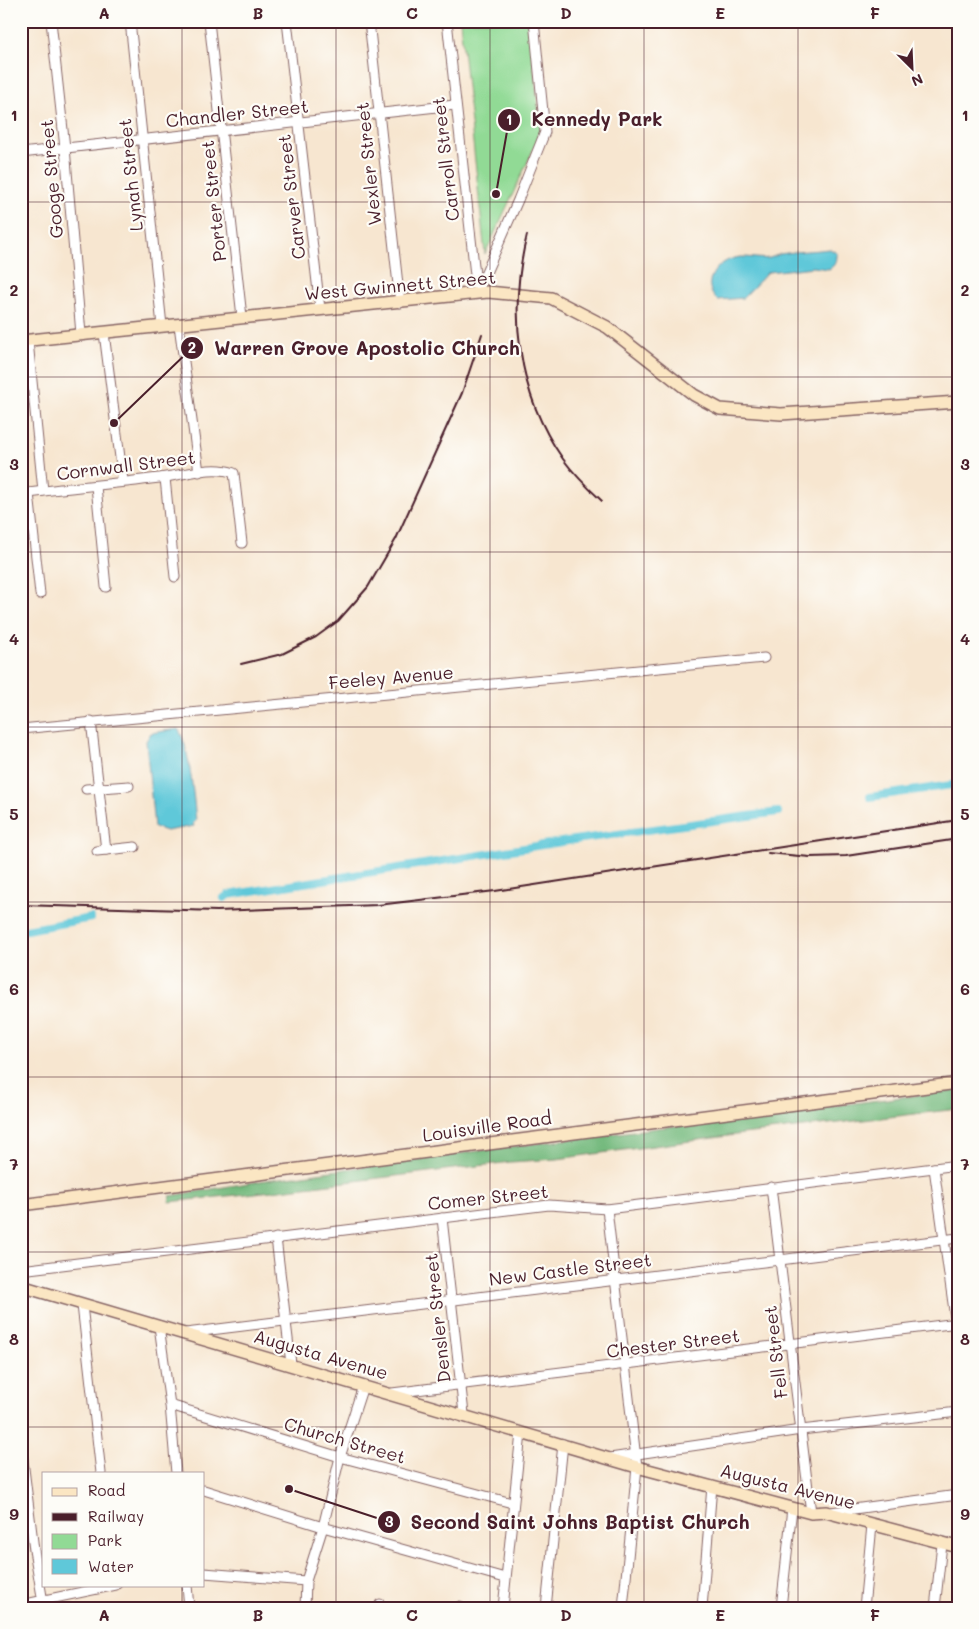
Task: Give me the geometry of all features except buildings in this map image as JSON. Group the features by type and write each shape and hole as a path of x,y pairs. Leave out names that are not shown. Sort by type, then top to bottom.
{"main road":[{"name":"West Gwinnett Street","path":"24,341 488,292 551,298 607,327 694,395 720,408 781,414 958,402"},
{"name":"Louisville Road","path":"21,1205 958,1083"},
{"name":"Augusta Avenue","path":"21,1286 464,1414 637,1467 811,1513 826,1512 958,1547"}],"street":[{"name":"Googe Street","path":"51,21 65,148 81,334"},
{"name":"Lynah Street","path":"130,21 162,326"},
{"name":"Porter Street","path":"209,21 242,317"},
{"name":"Carver Street","path":"287,21 320,309"},
{"name":"Wexler Street","path":"368,21 400,302"},
{"name":"Carroll Street","path":"446,21 477,293"},
{"path":"477,293 518,200 544,132 534,21"},
{"name":"Chandler Street","path":"21,153 455,105"},
{"path":"179,325 199,472"},
{"path":"104,332 123,481"},
{"path":"24,341 43,491"},
{"name":"Cornwall Street","path":"25,493 228,470 234,473 242,543"},
{"path":"165,478 175,577"},
{"path":"96,486 106,587"},
{"path":"25,493 40,594"},
{"name":"Feeley Avenue","path":"21,729 764,658"},
{"path":"91,721 99,789 102,851 135,847"},
{"path":"86,789 129,786"},
{"name":"Comer Street","path":"21,1270 549,1205 607,1209 958,1165"},
{"path":"934,1168 958,1339"},
{"name":"Fell Street","path":"771,1188 811,1513"},
{"path":"607,1209 637,1467 623,1608"},
{"name":"Densler Street","path":"442,1218 464,1414"},
{"path":"276,1238 291,1364"},
{"name":"New Castle Street","path":"185,1333 958,1238"},
{"path":"82,1305 101,1472"},
{"name":"Chester Street","path":"392,1393 957,1323"},
{"path":"159,1326 170,1405 176,1472"},
{"path":"305,1608 306,1581 323,1527 340,1457 363,1386"},
{"name":"Church Street","path":"170,1405 340,1457 512,1503"},
{"name":"Augusta Avenue","path":"609,1458 801,1430 958,1412"},
{"path":"503,1608 512,1503 521,1433"},
{"path":"21,1444 34,1550 43,1604"},
{"path":"546,1608 563,1444"},
{"path":"702,1608 712,1486"},
{"path":"205,1490 323,1527 505,1578"},
{"path":"826,1512 958,1496"},
{"path":"782,1608 792,1508"},
{"path":"864,1608 872,1525"},
{"path":"935,1608 942,1544"},
{"path":"205,1573 306,1581"},
{"path":"21,1605 43,1604 111,1586"},
{"path":"187,1586 189,1608"}],"green space":[{"path":"460,21 529,21 541,133 485,254"},
{"path":"958,1090 958,1109 743,1134 557,1159 511,1162 169,1202 170,1196 266,1180 508,1147"}],"water":[{"path":"830,249 837,253 837,256 836,262 829,269 813,267 768,272 743,298 717,300 712,294 710,281 712,274 728,260 739,257 770,258 786,253"},
{"path":"178,729 182,736 188,759 196,821 193,823 194,826 166,831 154,827 146,741 151,733"}],"waterway":[{"path":"870,797 958,784"},
{"path":"224,898 228,895 574,840 778,812"},
{"path":"21,931 91,918"}],"railway":[{"path":"527,235 518,293 518,322 526,380 547,434 563,459 581,481 602,501"},
{"path":"241,664 282,654 316,637 338,621 368,587 396,539 462,393 482,334"},
{"path":"21,905 217,911 378,905 495,891 958,820"},
{"path":"768,853 810,857 846,856 958,839"}],"place":[{"name":"Kennedy Park","path":"496,194"},
{"name":"Warren Grove Apostolic Church","path":"114,423"},
{"name":"Second Saint Johns Baptist Church","path":"289,1489"}]}
